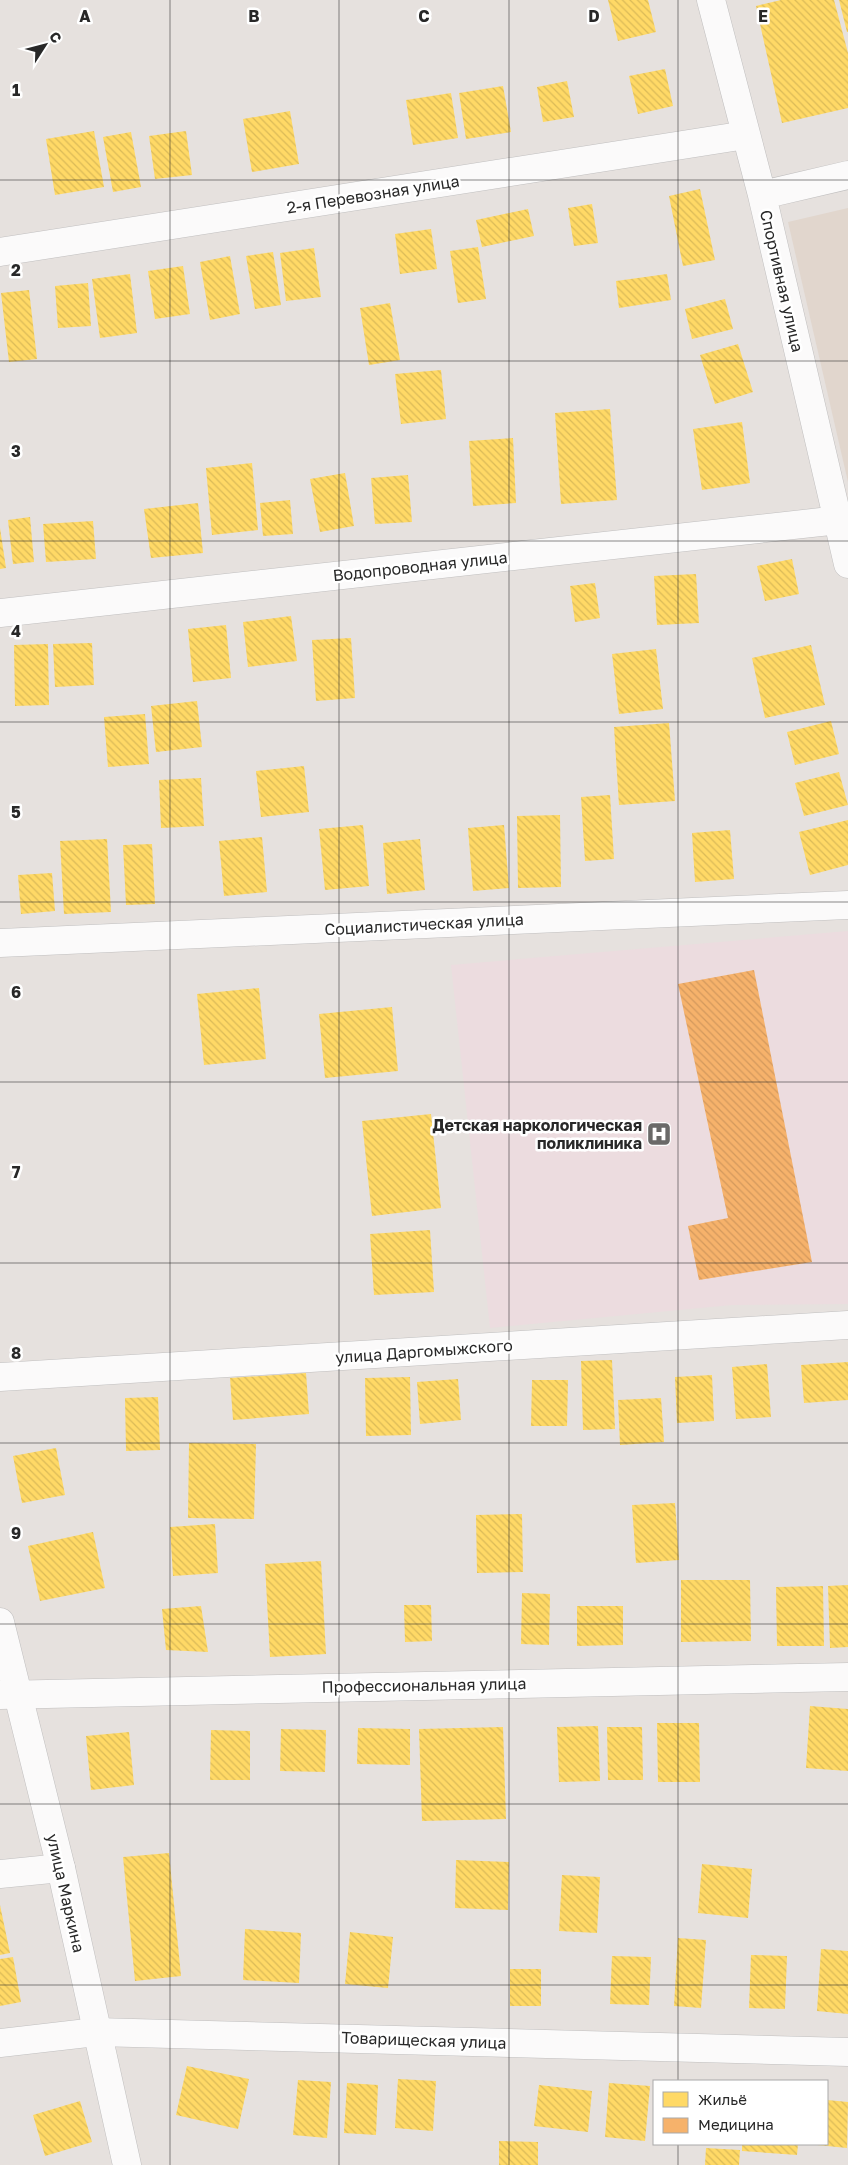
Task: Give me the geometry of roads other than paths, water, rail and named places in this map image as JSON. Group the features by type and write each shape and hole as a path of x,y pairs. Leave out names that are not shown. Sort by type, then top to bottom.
{"street":[{"name":"Спортивная улица","path":"711,0 762,195 848,564"},
{"name":"2-я Перевозная улица","path":"0,252 746,135"},
{"path":"762,195 848,175"},
{"name":"Водопроводная улица","path":"0,612 839,520"},
{"name":"Социалистическая улица","path":"0,942 848,905"},
{"name":"улица Даргомыжского","path":"0,1377 848,1325"},
{"name":"улица Маркина","path":"0,1622 9,1694 61,1868 127,2165"},
{"name":"Профессиональная улица","path":"9,1694 848,1677"},
{"path":"0,1874 61,1868"},
{"name":"Товарищеская улица","path":"0,2043 96,2032 848,2052"}],"place":[{"name":"Детская наркологическая поликлиника","path":"659,1134"}]}
